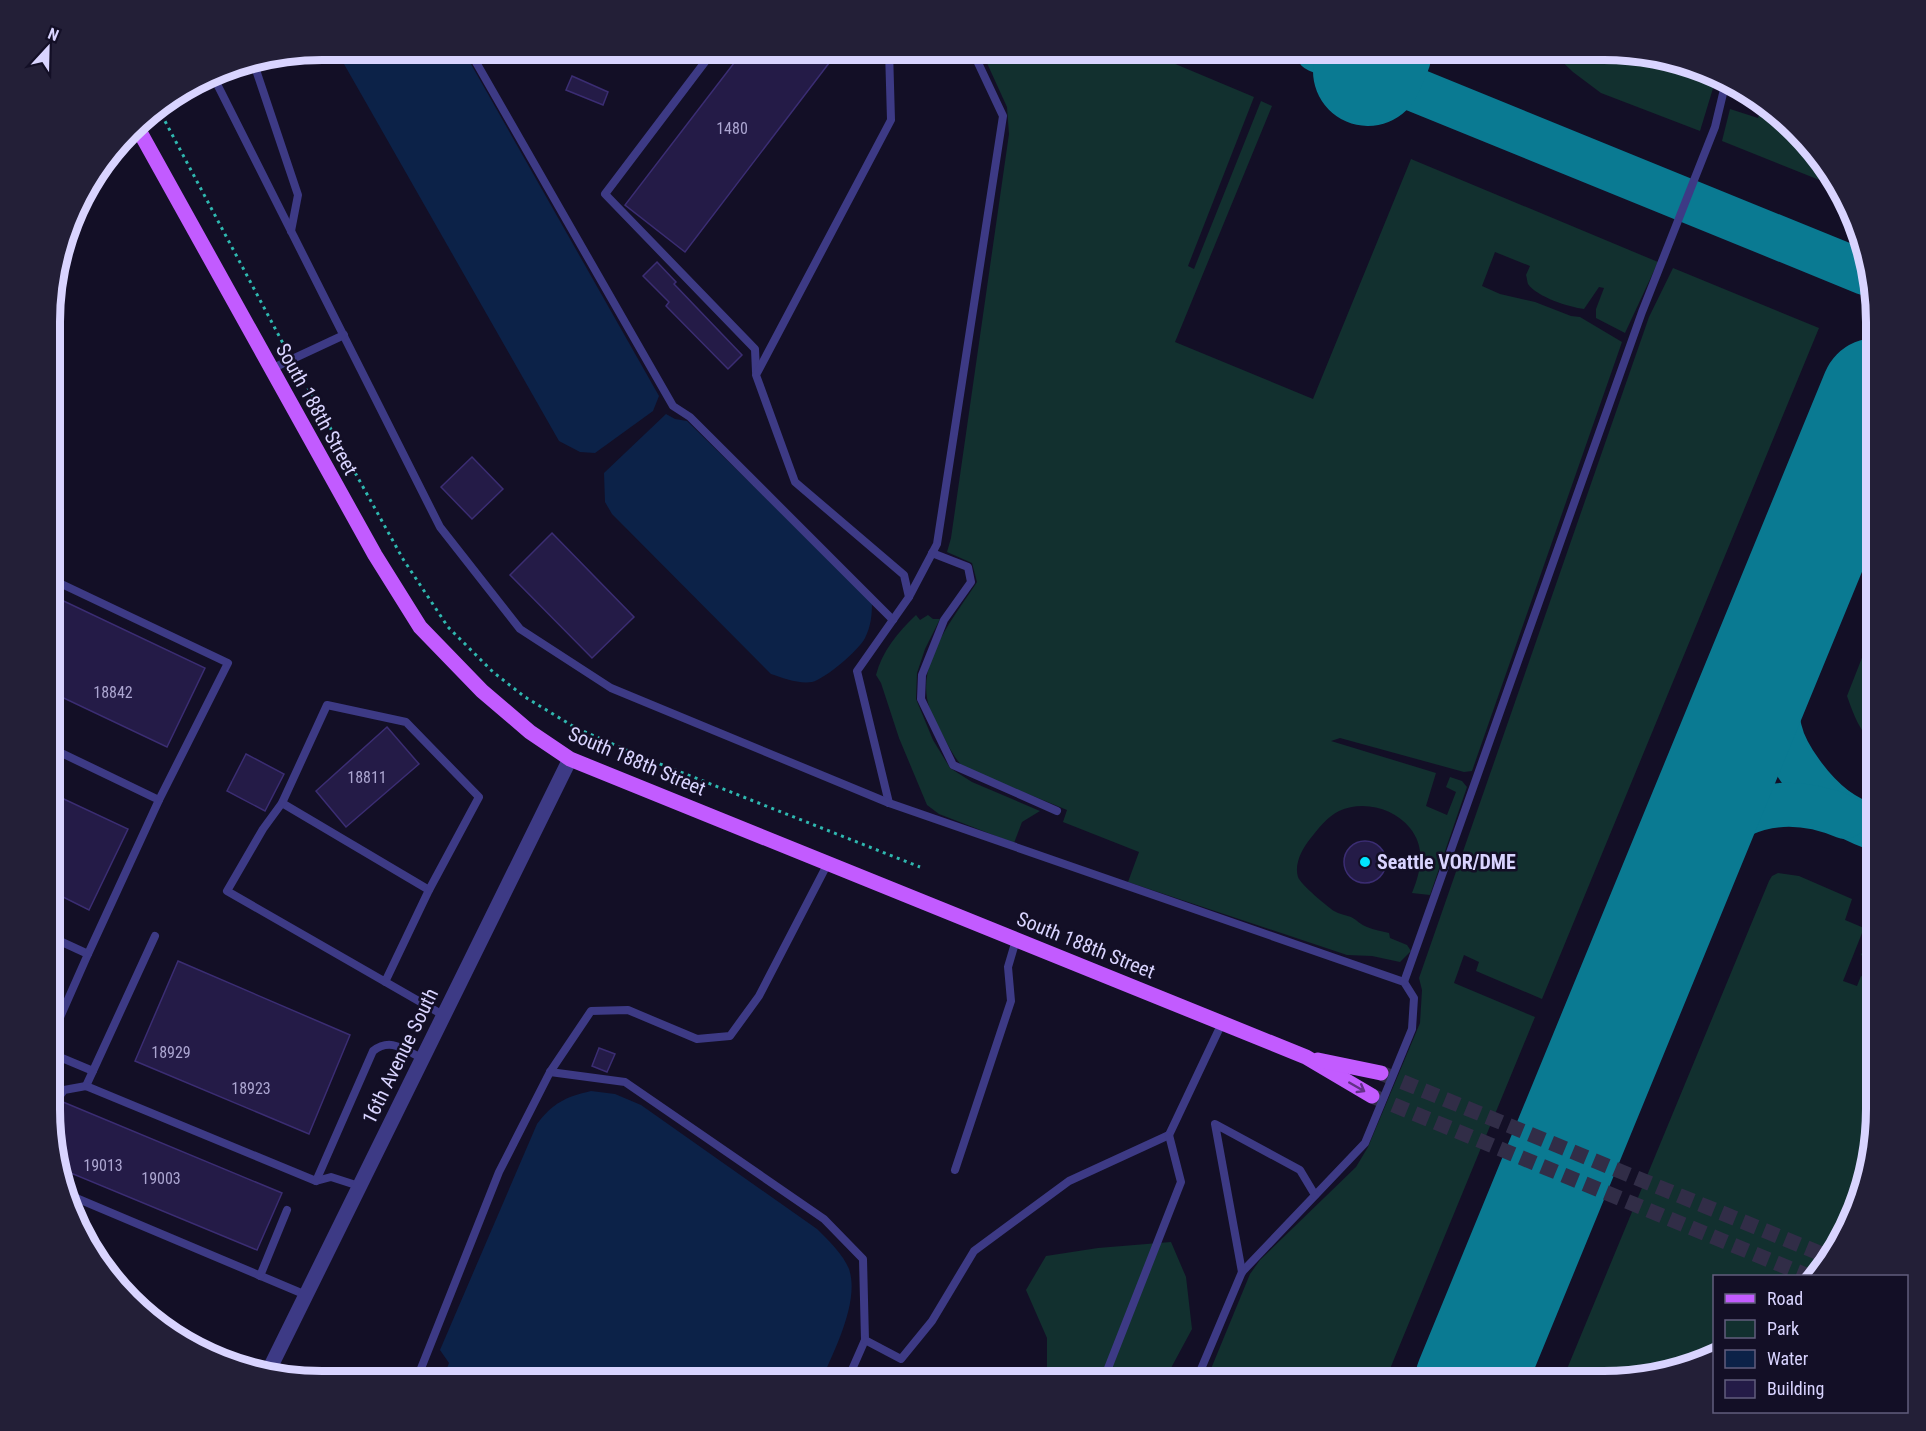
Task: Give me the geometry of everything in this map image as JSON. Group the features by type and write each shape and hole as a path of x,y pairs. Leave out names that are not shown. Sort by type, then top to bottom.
{"main road":[{"name":"South 188th Street","path":"141,133 375,555 420,627 482,692 530,732 570,759 1306,1058 1372,1096"},
{"name":"South 188th Street","path":"1306,1058 1381,1072"}],"street":[{"name":"16th Avenue South","path":"270,1366 570,759"}],"lane":[{"path":"475,60 673,406 690,417 893,620"},
{"path":"706,60 605,194 755,349 756,375 795,482 904,575 909,597"},
{"path":"756,375 891,120 890,60"},
{"path":"890,803 857,671 909,597 937,544 1003,116 977,60"},
{"path":"256,69 298,195 291,231"},
{"path":"216,83 440,526 520,629 611,688 890,803 1404,982 1414,998 1412,1029 1365,1143 1242,1272 1200,1371"},
{"path":"1404,982 1642,312 1715,127 1724,89"},
{"path":"271,369 344,335"},
{"path":"932,553 968,567 971,582 944,620 922,675 921,699 953,765 1057,811"},
{"path":"60,583 228,663 159,800 60,1017"},
{"path":"384,982 429,890 479,797 406,722 327,705 282,803 262,829 227,891 384,982 443,1015"},
{"path":"60,751 159,800"},
{"path":"282,803 429,890"},
{"path":"420,1371 499,1172 550,1072 591,1011 628,1010 697,1039 730,1036 759,996 828,863"},
{"path":"86,1086 155,936"},
{"path":"955,1170 1011,1002 1008,967 1016,940"},
{"path":"60,941 88,954"},
{"path":"1107,1371 1181,1182 1169,1135 1222,1023"},
{"path":"316,1181 373,1051 381,1044 391,1043 422,1058"},
{"path":"60,1057 93,1071"},
{"path":"550,1072 625,1082 824,1219 863,1259 865,1340 851,1371"},
{"path":"60,1096 64,1090 86,1086 316,1181 331,1177 359,1186"},
{"path":"1242,1272 1215,1124 1300,1170 1316,1195"},
{"path":"865,1340 901,1359 932,1321 974,1251 1069,1180 1169,1135"},
{"path":"76,1199 306,1295"},
{"path":"260,1276 287,1210"}],"green space":[{"path":"986,60 1166,60 1254,97 1188,266 1194,269 1261,101 1272,106 1175,342 1313,399 1411,159 1658,262 1625,333 1596,318 1596,309 1604,288 1599,287 1584,309 1562,304 1532,289 1526,275 1530,266 1495,252 1482,286 1500,294 1535,302 1571,316 1580,317 1622,342 1472,771 1464,772 1340,738 1331,741 1436,773 1426,806 1447,815 1456,792 1446,787 1450,777 1462,781 1467,787 1430,895 1412,893 1420,868 1420,852 1415,836 1396,815 1378,808 1358,806 1339,811 1316,831 1300,857 1297,872 1300,881 1326,905 1365,926 1389,933 1390,938 1407,945 1411,951 1400,962 1372,956 1347,955 1128,882 1139,852 1063,822 1067,810 963,767 956,759 929,707 926,683 934,651 977,582 972,563 947,552 951,538 1009,134 1007,107"},
{"path":"1560,60 1638,62 1672,69 1714,84 1700,131 1601,93"},
{"path":"1730,109 1758,118 1760,112 1777,125 1801,149 1825,182 1722,141"},
{"path":"1673,268 1819,328 1542,999 1476,971 1479,962 1464,955 1454,983 1535,1017 1389,1371 1210,1371 1250,1274 1260,1260 1356,1167 1368,1147 1420,1023 1422,990 1419,978 1649,317"},
{"path":"916,615 920,620 928,615 933,619 940,619 925,649 917,673 916,699 933,740 950,768 972,782 1040,811 1022,822 1014,843 939,814 927,805 876,675 882,658 892,642"},
{"path":"1866,648 1866,736 1847,696"},
{"path":"1778,873 1799,876 1852,899 1845,920 1864,928 1843,981 1857,986 1861,976 1866,978 1864,1143 1857,1177 1846,1209 1831,1240 1806,1275 1713,1275 1713,1347 1672,1362 1638,1369 1566,1371 1769,881"},
{"path":"1866,944 1866,958 1861,955"},
{"path":"1171,1242 1186,1277 1192,1329 1169,1371 1047,1371 1047,1338 1026,1290 1046,1256 1098,1248"}],"water":[{"path":"342,60 469,60 659,396 653,411 595,453 580,452 559,441"},
{"path":"666,414 675,419 687,421 872,602 869,629 862,643 825,676 812,682 801,682 771,674 612,514 605,502 604,473"},
{"path":"591,1091 615,1094 641,1105 817,1229 830,1243 849,1269 851,1296 844,1326 825,1371 446,1371 449,1363 440,1350 537,1124 560,1102"}],"building":[{"path":"736,60 831,60 685,252 625,205"},
{"path":"572,76 608,92 603,105 566,90"},
{"path":"657,262 676,282 674,284 742,355 728,369 666,306 669,302 643,276"},
{"path":"472,457 503,489 472,519 441,487"},
{"path":"552,533 634,617 592,658 510,575"},
{"path":"60,599 205,668 167,747 60,696"},
{"path":"387,727 419,764 346,827 316,791"},
{"path":"246,754 284,774 265,811 227,791"},
{"path":"60,797 128,829 89,910 60,896"},
{"name":"Seattle VOR/DME","path":"1365,841 1380,847 1386,862 1380,877 1365,883 1350,877 1344,862 1350,847"},
{"path":"178,961 350,1035 309,1134 135,1061"},
{"path":"599,1048 615,1054 607,1072 592,1066"},
{"path":"63,1102 282,1193 257,1250 68,1172 62,1143 60,1107"}],"taxiway":[{"path":"1342,60 1861,271"},
{"path":"1775,638 1776,708 1780,730 1788,751 1802,773 1827,801 1866,825"},
{"path":"1682,866 1704,841 1723,826 1755,810 1773,806 1808,806 1845,817"}],"runway":[{"path":"1368,71 1373,60"},
{"path":"1474,1371 1866,417"}],"tunnel":[{"path":"1381,1073 1822,1254"},
{"path":"1372,1096 1806,1275"}],"place":[{"name":"Seattle VOR/DME","path":"1365,862"}]}
